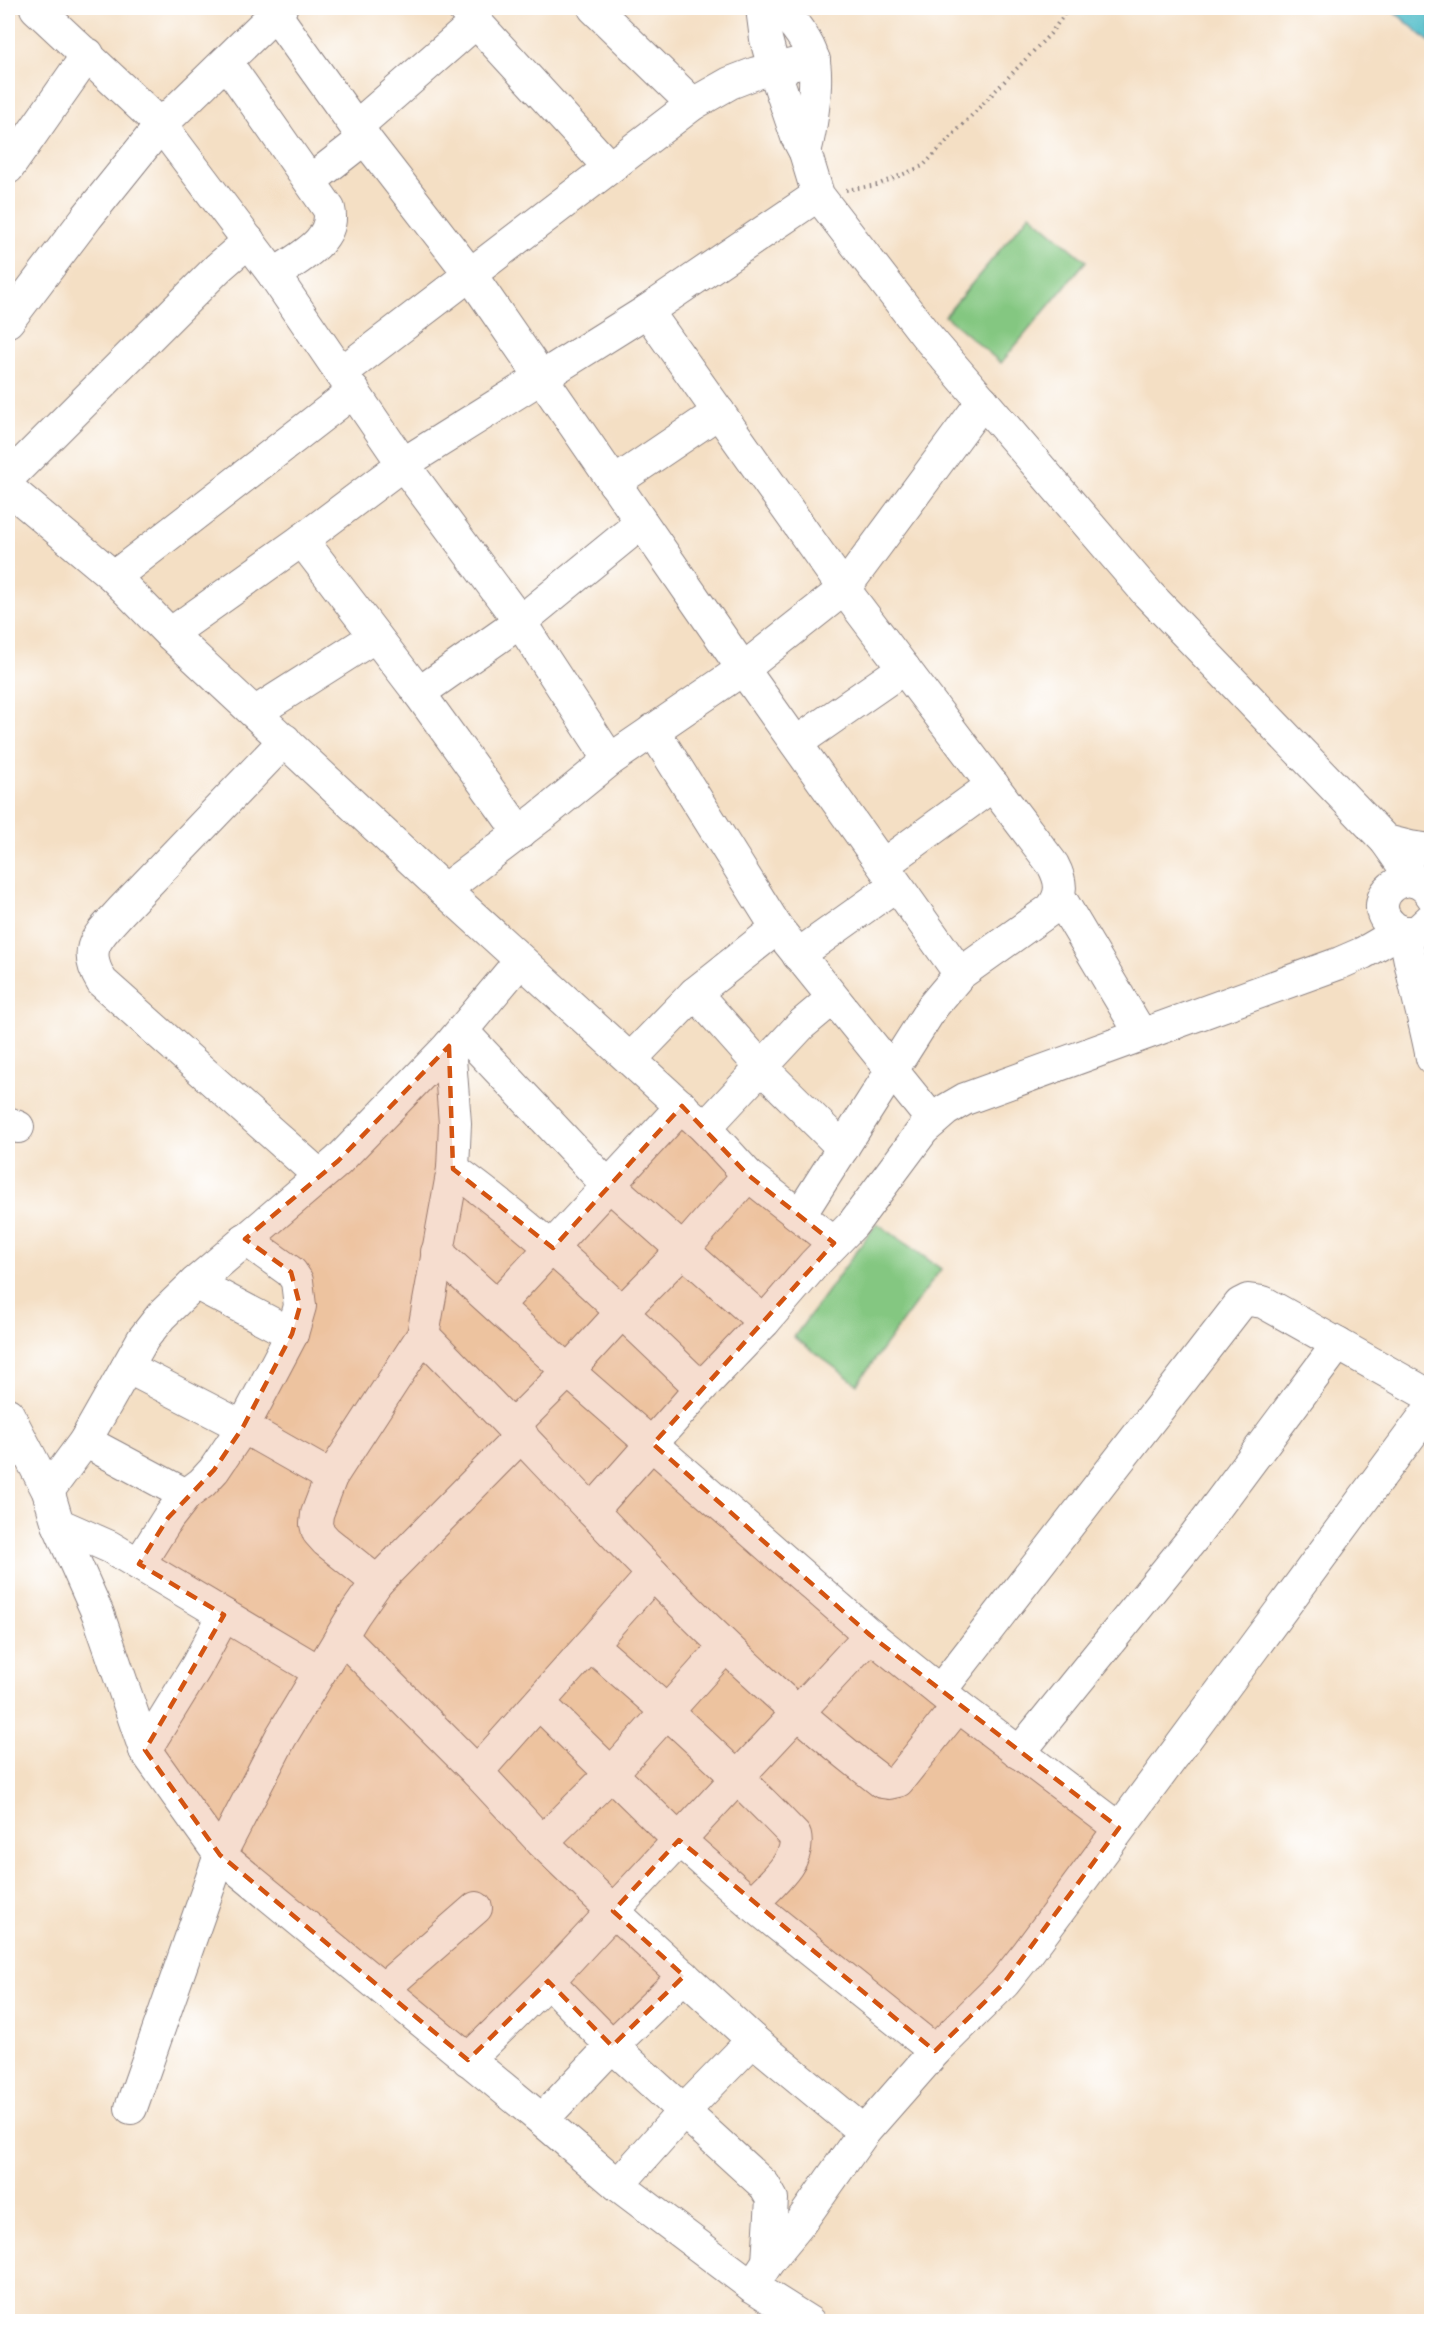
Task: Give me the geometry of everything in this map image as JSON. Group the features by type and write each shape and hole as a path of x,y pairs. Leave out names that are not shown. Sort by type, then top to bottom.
{"street":[{"path":"36,8 88,54 161,125 249,241 403,464 520,622 610,760"},
{"path":"594,8 693,104"},
{"path":"762,8 766,39 774,69 797,137 805,152 818,195 925,334 1149,594 1376,830 1413,905 1410,969 1424,1012 1431,1058"},
{"path":"779,8 805,39 814,60 812,119 805,152"},
{"path":"8,321 161,125 278,11 361,133 470,274 743,669 960,974"},
{"path":"310,181 361,133 469,15 609,167"},
{"path":"8,168 88,54"},
{"path":"114,577 347,382 470,274 693,104 730,83 756,72 814,60"},
{"path":"226,62 329,209 331,217 324,239 273,275"},
{"path":"170,634 302,540 403,464 647,311 818,195"},
{"path":"8,478 219,267 249,241"},
{"path":"647,311 844,589 1053,866 1060,879 1060,898 1141,1034"},
{"path":"444,890 520,833 610,760 743,669 844,589 983,401"},
{"path":"614,483 718,412"},
{"path":"8,488 114,577 170,634 520,961 705,1128 748,1175 834,1244"},
{"path":"418,693 520,622 641,523"},
{"path":"302,540 520,833"},
{"path":"256,712 374,638"},
{"path":"796,743 904,668"},
{"path":"652,730 777,928 832,999 933,1121"},
{"path":"285,740 121,911 97,938 91,951 95,969 102,982 320,1176"},
{"path":"798,955 993,785"},
{"path":"1376,830 1410,847 1431,850"},
{"path":"800,1215 933,1006 960,974 1038,920 1060,898"},
{"path":"592,1510 853,1224 923,1130 946,1110 965,1099 1340,963 1413,905"},
{"path":"631,1059 695,993 777,928"},
{"path":"48,1491 85,1441 143,1339 161,1316 245,1239 338,1161 456,1038 520,961"},
{"path":"695,993 762,1068 843,1148"},
{"path":"705,1128 801,1024 832,999"},
{"path":"377,1582 318,1532 317,1514 331,1477 423,1335 453,1169 456,1038"},
{"path":"456,1038 597,1174 764,1322"},
{"path":"497,1306 682,1107"},
{"path":"453,1169 500,1203 553,1248 701,1388"},
{"path":"131,2108 220,1855 268,1761 320,1672 377,1582 518,1430 622,1312 684,1249 748,1175"},
{"path":"139,1564 168,1518 186,1495 202,1484 214,1470 243,1427 292,1334 300,1306 297,1281 291,1272 245,1239"},
{"path":"437,1252 568,1371 870,1635 1019,1753 1119,1828"},
{"path":"195,1283 292,1334"},
{"path":"423,1335 518,1430 653,1575 725,1647 876,1778 889,1783 898,1781 949,1698 1240,1304 1248,1300 1263,1302 1431,1397"},
{"path":"1019,1753 1194,1537 1338,1344"},
{"path":"127,1367 243,1427 331,1477"},
{"path":"760,2274 800,2223 864,2132 935,2051 1004,1983 1431,1406"},
{"path":"8,1414 48,1491 58,1524 98,1614 145,1750 220,1855 618,2185 760,2274 809,2322"},
{"path":"85,1441 186,1495"},
{"path":"58,1524 110,1547 320,1672"},
{"path":"477,1772 653,1575"},
{"path":"145,1750 196,1667 224,1615"},
{"path":"468,2060 548,1981 870,1635"},
{"path":"342,1637 477,1772 542,1842 613,1911 753,2040 864,2132"},
{"path":"591,1645 669,1712 739,1777 795,1836 797,1845 793,1857 752,1904"},
{"path":"542,1842 611,1774 725,1647"},
{"path":"539,1703 678,1840 752,1904 935,2051"},
{"path":"383,1989 476,1908"},
{"path":"542,2120 612,2046 684,1976"},
{"path":"548,1981 612,2046 764,2185 772,2199 760,2274"},
{"path":"618,2185 683,2112 753,2040"}],"path":[{"path":"818,195 877,185 923,166 1050,34 1069,8"}],"highlighted area":[{"path":"449,1046 453,1169 553,1248 682,1106 748,1175 834,1243 653,1444 870,1635 1119,1828 1004,1983 935,2051 679,1840 613,1911 684,1976 612,2046 548,1981 468,2060 220,1855 145,1750 224,1615 139,1564 168,1518 214,1470 243,1427 292,1334 300,1306 291,1272 245,1239 338,1161"}],"green space":[{"path":"1030,214 1086,261 1001,363 945,316"},
{"path":"877,1223 941,1269 857,1384 794,1337"}],"water":[{"path":"1390,8 1431,8 1431,43"}]}
